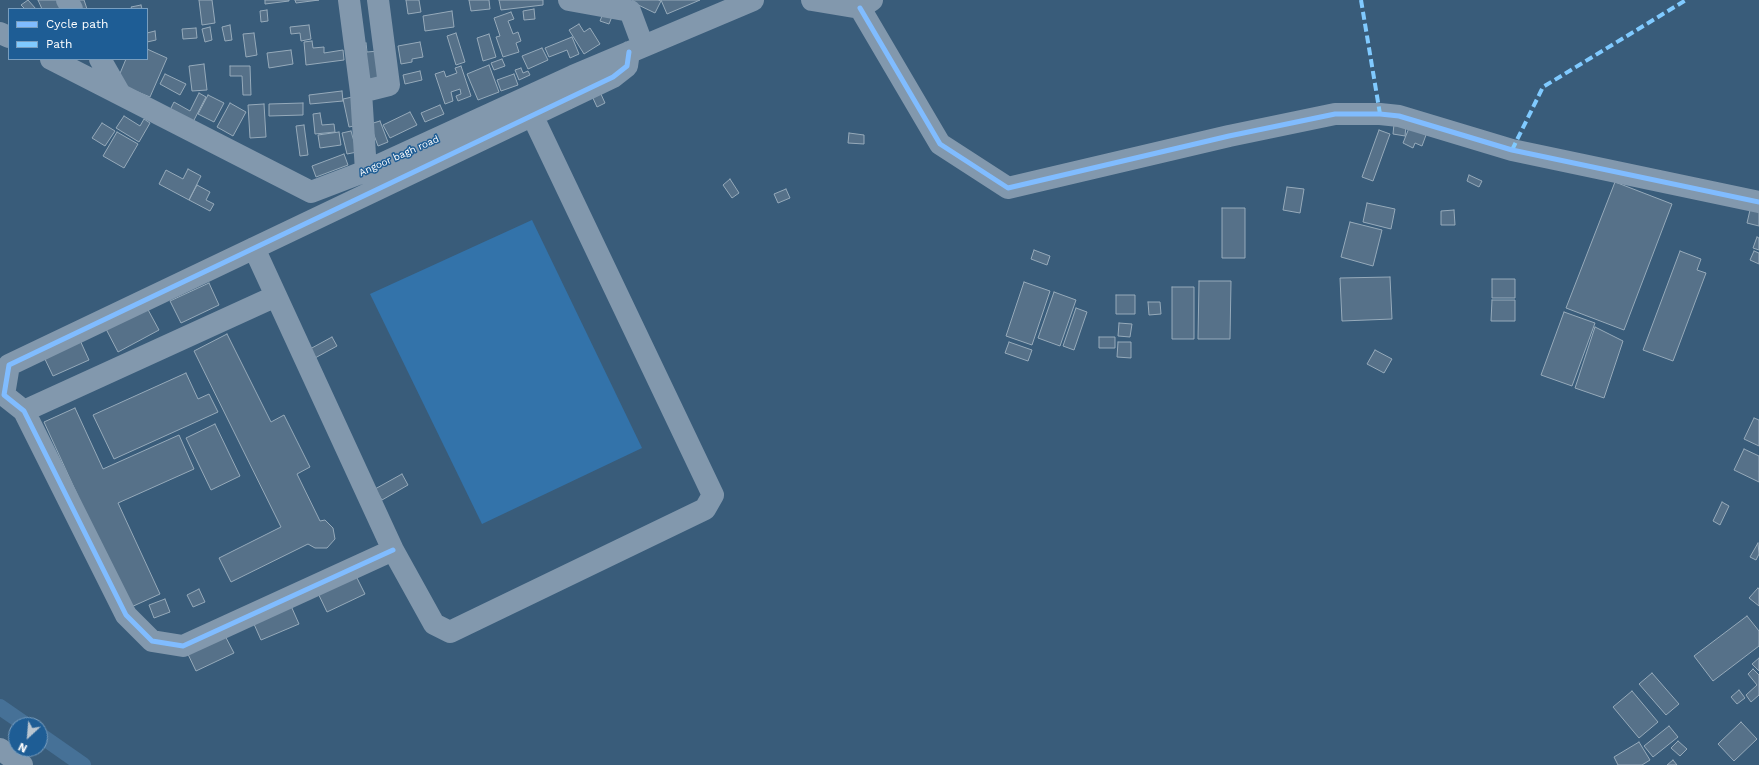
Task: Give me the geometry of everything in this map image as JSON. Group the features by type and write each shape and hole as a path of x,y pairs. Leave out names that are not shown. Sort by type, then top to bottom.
{"street":[{"path":"349,0 361,92 366,172"},
{"path":"361,92 389,85 378,0"},
{"path":"393,550 183,646 152,641 126,615 24,411 4,395 9,365 613,76 627,66 636,49 630,11 569,0"},
{"name":"Angoor bagh road","path":"54,60 311,192 366,172 573,76 753,0"},
{"path":"812,0 866,4 940,144 1008,188 1229,136 1335,114 1380,114 1399,116 1512,150 1759,202"},
{"path":"101,60 120,94"},
{"path":"254,248 393,550 434,624 450,632 705,509 713,495 532,115"},
{"path":"24,411 276,296"},
{"path":"0,749 22,765"}],"shaded area":[{"path":"532,220 642,448 482,524 370,294"}],"building":[{"path":"28,0 35,8 24,8 21,5"},
{"path":"38,0 59,0 63,8 42,8"},
{"path":"71,0 84,0 87,8 75,8"},
{"path":"199,0 212,0 215,23 202,25"},
{"path":"265,0 289,0 289,1 265,4"},
{"path":"295,0 319,0 296,3"},
{"path":"406,0 419,0 421,12 408,14"},
{"path":"469,0 489,0 490,9 471,11"},
{"path":"499,0 543,0 543,5 501,10"},
{"path":"633,0 661,1 655,13 632,2"},
{"path":"661,0 700,0 667,14"},
{"path":"141,5 142,8 132,8"},
{"path":"534,9 535,19 524,20 523,11"},
{"path":"267,10 268,21 261,22 260,11"},
{"path":"452,11 454,27 425,31 423,16"},
{"path":"604,11 613,14 609,24 600,21"},
{"path":"511,12 514,19 508,21 513,34 518,32 521,41 516,43 519,52 503,57 496,37 500,36 494,18"},
{"path":"579,24 584,32 590,28 600,44 584,54 569,30"},
{"path":"230,25 232,40 225,41 222,27"},
{"path":"309,25 311,39 301,41 300,33 291,34 290,27"},
{"path":"210,27 212,40 205,42 202,29"},
{"path":"196,28 197,38 183,39 182,29"},
{"path":"155,31 156,40 148,42 148,33"},
{"path":"254,33 257,55 246,57 243,34"},
{"path":"456,33 465,62 456,65 447,36"},
{"path":"489,34 496,57 483,61 477,38"},
{"path":"572,37 579,54 570,58 567,50 549,57 545,48"},
{"path":"312,41 313,48 324,47 324,53 343,50 344,60 306,65 304,42"},
{"path":"420,42 423,57 412,59 412,62 401,64 398,46"},
{"path":"366,43 367,52 379,51 382,80 361,82 358,44"},
{"path":"542,48 548,60 528,69 522,56"},
{"path":"148,49 167,58 150,97 116,83 126,60 148,60"},
{"path":"291,50 293,64 269,68 267,53"},
{"path":"502,59 505,66 494,70 491,63"},
{"path":"204,64 207,90 192,91 189,66"},
{"path":"489,65 499,92 478,100 467,74"},
{"path":"230,66 250,66 251,95 243,95 242,76 230,76"},
{"path":"461,66 471,96 458,101 456,96 461,94 460,89 451,92 453,101 445,104 435,74 444,71 446,77 457,73 455,68"},
{"path":"521,68 523,73 528,71 530,75 519,80 515,70"},
{"path":"420,71 422,80 405,84 403,75"},
{"path":"165,74 186,84 180,95 160,84"},
{"path":"514,74 518,85 501,91 497,80"},
{"path":"342,91 343,101 310,104 309,95"},
{"path":"600,92 605,103 597,107 592,96"},
{"path":"199,93 206,97 193,122 170,110 174,102 190,111"},
{"path":"208,95 224,103 214,122 198,114"},
{"path":"357,96 363,124 349,127 343,99"},
{"path":"230,103 246,112 233,136 217,127"},
{"path":"303,103 303,115 269,116 269,104"},
{"path":"264,104 266,137 250,138 248,105"},
{"path":"440,105 444,114 425,122 421,113"},
{"path":"410,112 417,125 390,138 383,125"},
{"path":"320,113 322,125 334,124 335,132 315,134 313,114"},
{"path":"124,116 140,126 144,119 150,123 139,142 116,128"},
{"path":"380,121 388,142 378,146 370,124"},
{"path":"102,123 115,131 105,146 92,138"},
{"path":"1394,124 1406,126 1405,136 1393,134"},
{"path":"304,125 308,155 300,156 296,126"},
{"path":"1409,128 1426,135 1422,146 1415,143 1413,148 1403,143"},
{"path":"1379,130 1390,134 1373,181 1362,177"},
{"path":"351,131 357,152 347,154 342,133"},
{"path":"117,132 138,144 124,168 103,156"},
{"path":"339,132 341,145 320,148 318,135"},
{"path":"849,133 864,135 864,144 848,143"},
{"path":"344,154 348,165 316,177 312,166"},
{"path":"188,169 201,176 189,200 159,184 166,170 183,179"},
{"path":"1469,175 1482,181 1479,187 1467,181"},
{"path":"730,179 739,193 732,198 723,185"},
{"path":"1615,182 1672,204 1624,330 1566,308"},
{"path":"197,185 210,192 206,200 214,204 210,211 189,200"},
{"path":"1287,187 1304,189 1300,213 1283,210"},
{"path":"786,189 790,198 778,203 774,194"},
{"path":"1367,203 1395,209 1391,229 1363,222"},
{"path":"1222,208 1245,208 1245,258 1222,258"},
{"path":"1454,210 1455,225 1441,225 1441,211"},
{"path":"1750,210 1759,212 1759,226 1747,223"},
{"path":"1350,222 1382,230 1373,266 1341,257"},
{"path":"1757,237 1759,238 1759,250 1753,248"},
{"path":"1034,250 1050,256 1047,265 1031,259"},
{"path":"1680,251 1701,259 1697,270 1706,273 1673,361 1643,350"},
{"path":"1754,251 1759,253 1759,264 1750,260"},
{"path":"1390,277 1392,319 1342,321 1340,278"},
{"path":"1492,279 1515,279 1515,298 1492,298"},
{"path":"1199,281 1231,281 1230,339 1198,339"},
{"path":"1024,282 1050,291 1032,345 1006,336"},
{"path":"209,283 219,305 181,323 170,301"},
{"path":"1172,287 1194,287 1194,339 1172,339"},
{"path":"1054,292 1076,300 1060,346 1038,338"},
{"path":"1116,295 1135,295 1135,314 1116,314"},
{"path":"1492,300 1515,300 1515,321 1491,321"},
{"path":"1148,302 1160,302 1161,314 1149,315"},
{"path":"146,306 159,330 118,352 106,329"},
{"path":"1076,308 1087,312 1074,350 1063,346"},
{"path":"1564,312 1595,323 1572,386 1541,375"},
{"path":"1119,323 1132,324 1130,337 1118,336"},
{"path":"1595,327 1623,341 1604,398 1575,388"},
{"path":"227,334 271,422 284,415 310,467 297,474 320,521 325,520 333,528 335,539 327,548 315,548 308,544 231,582 219,558 281,527 194,351"},
{"path":"332,337 337,346 315,358 310,349"},
{"path":"1099,337 1115,337 1115,348 1099,348"},
{"path":"79,338 89,360 53,376 43,355"},
{"path":"1009,342 1032,350 1028,361 1005,353"},
{"path":"1118,342 1131,342 1131,358 1117,357"},
{"path":"1375,350 1392,359 1384,373 1367,364"},
{"path":"186,373 198,399 209,394 218,412 114,459 93,415"},
{"path":"75,408 103,469 179,435 194,469 118,503 160,594 129,608 44,422"},
{"path":"1754,418 1759,420 1759,446 1744,439"},
{"path":"215,424 240,476 211,490 186,438"},
{"path":"1744,449 1759,456 1759,482 1734,470"},
{"path":"402,474 408,485 382,500 375,489"},
{"path":"1722,502 1729,506 1720,525 1713,521"},
{"path":"1758,543 1759,554 1756,560 1750,557"},
{"path":"353,570 365,594 327,612 315,587"},
{"path":"1758,588 1759,589 1759,606 1749,598"},
{"path":"199,589 205,602 193,607 187,595"},
{"path":"165,599 170,612 154,618 149,605"},
{"path":"288,599 299,624 261,640 250,615"},
{"path":"1747,616 1759,631 1759,646 1713,681 1694,656"},
{"path":"222,630 234,653 196,671 185,648"},
{"path":"1759,658 1759,671 1752,664"},
{"path":"1753,669 1759,675 1759,695 1751,702 1746,695 1757,685 1748,674"},
{"path":"1652,673 1679,704 1666,715 1639,684"},
{"path":"1739,690 1745,698 1737,704 1731,697"},
{"path":"1632,691 1658,722 1639,738 1613,707"},
{"path":"1741,722 1757,739 1734,761 1718,744"},
{"path":"1669,726 1678,737 1653,757 1644,746"},
{"path":"1678,741 1687,749 1680,756 1671,748"},
{"path":"1639,742 1650,760 1642,765 1618,765 1614,757"},
{"path":"1673,760 1677,765 1667,765"}],"waterway":[{"path":"0,707 14,717"},
{"path":"48,741 83,765"}],"marked path":[{"path":"1361,0 1380,114"},
{"path":"1512,150 1543,87 1686,0"}],"cycle path":[{"path":"860,8 940,144 1008,188 1229,136 1335,114 1380,114 1399,116 1512,150 1759,202"},
{"path":"393,550 183,646 152,641 126,615 24,411 4,395 9,365 613,77 627,66 629,52"}]}
